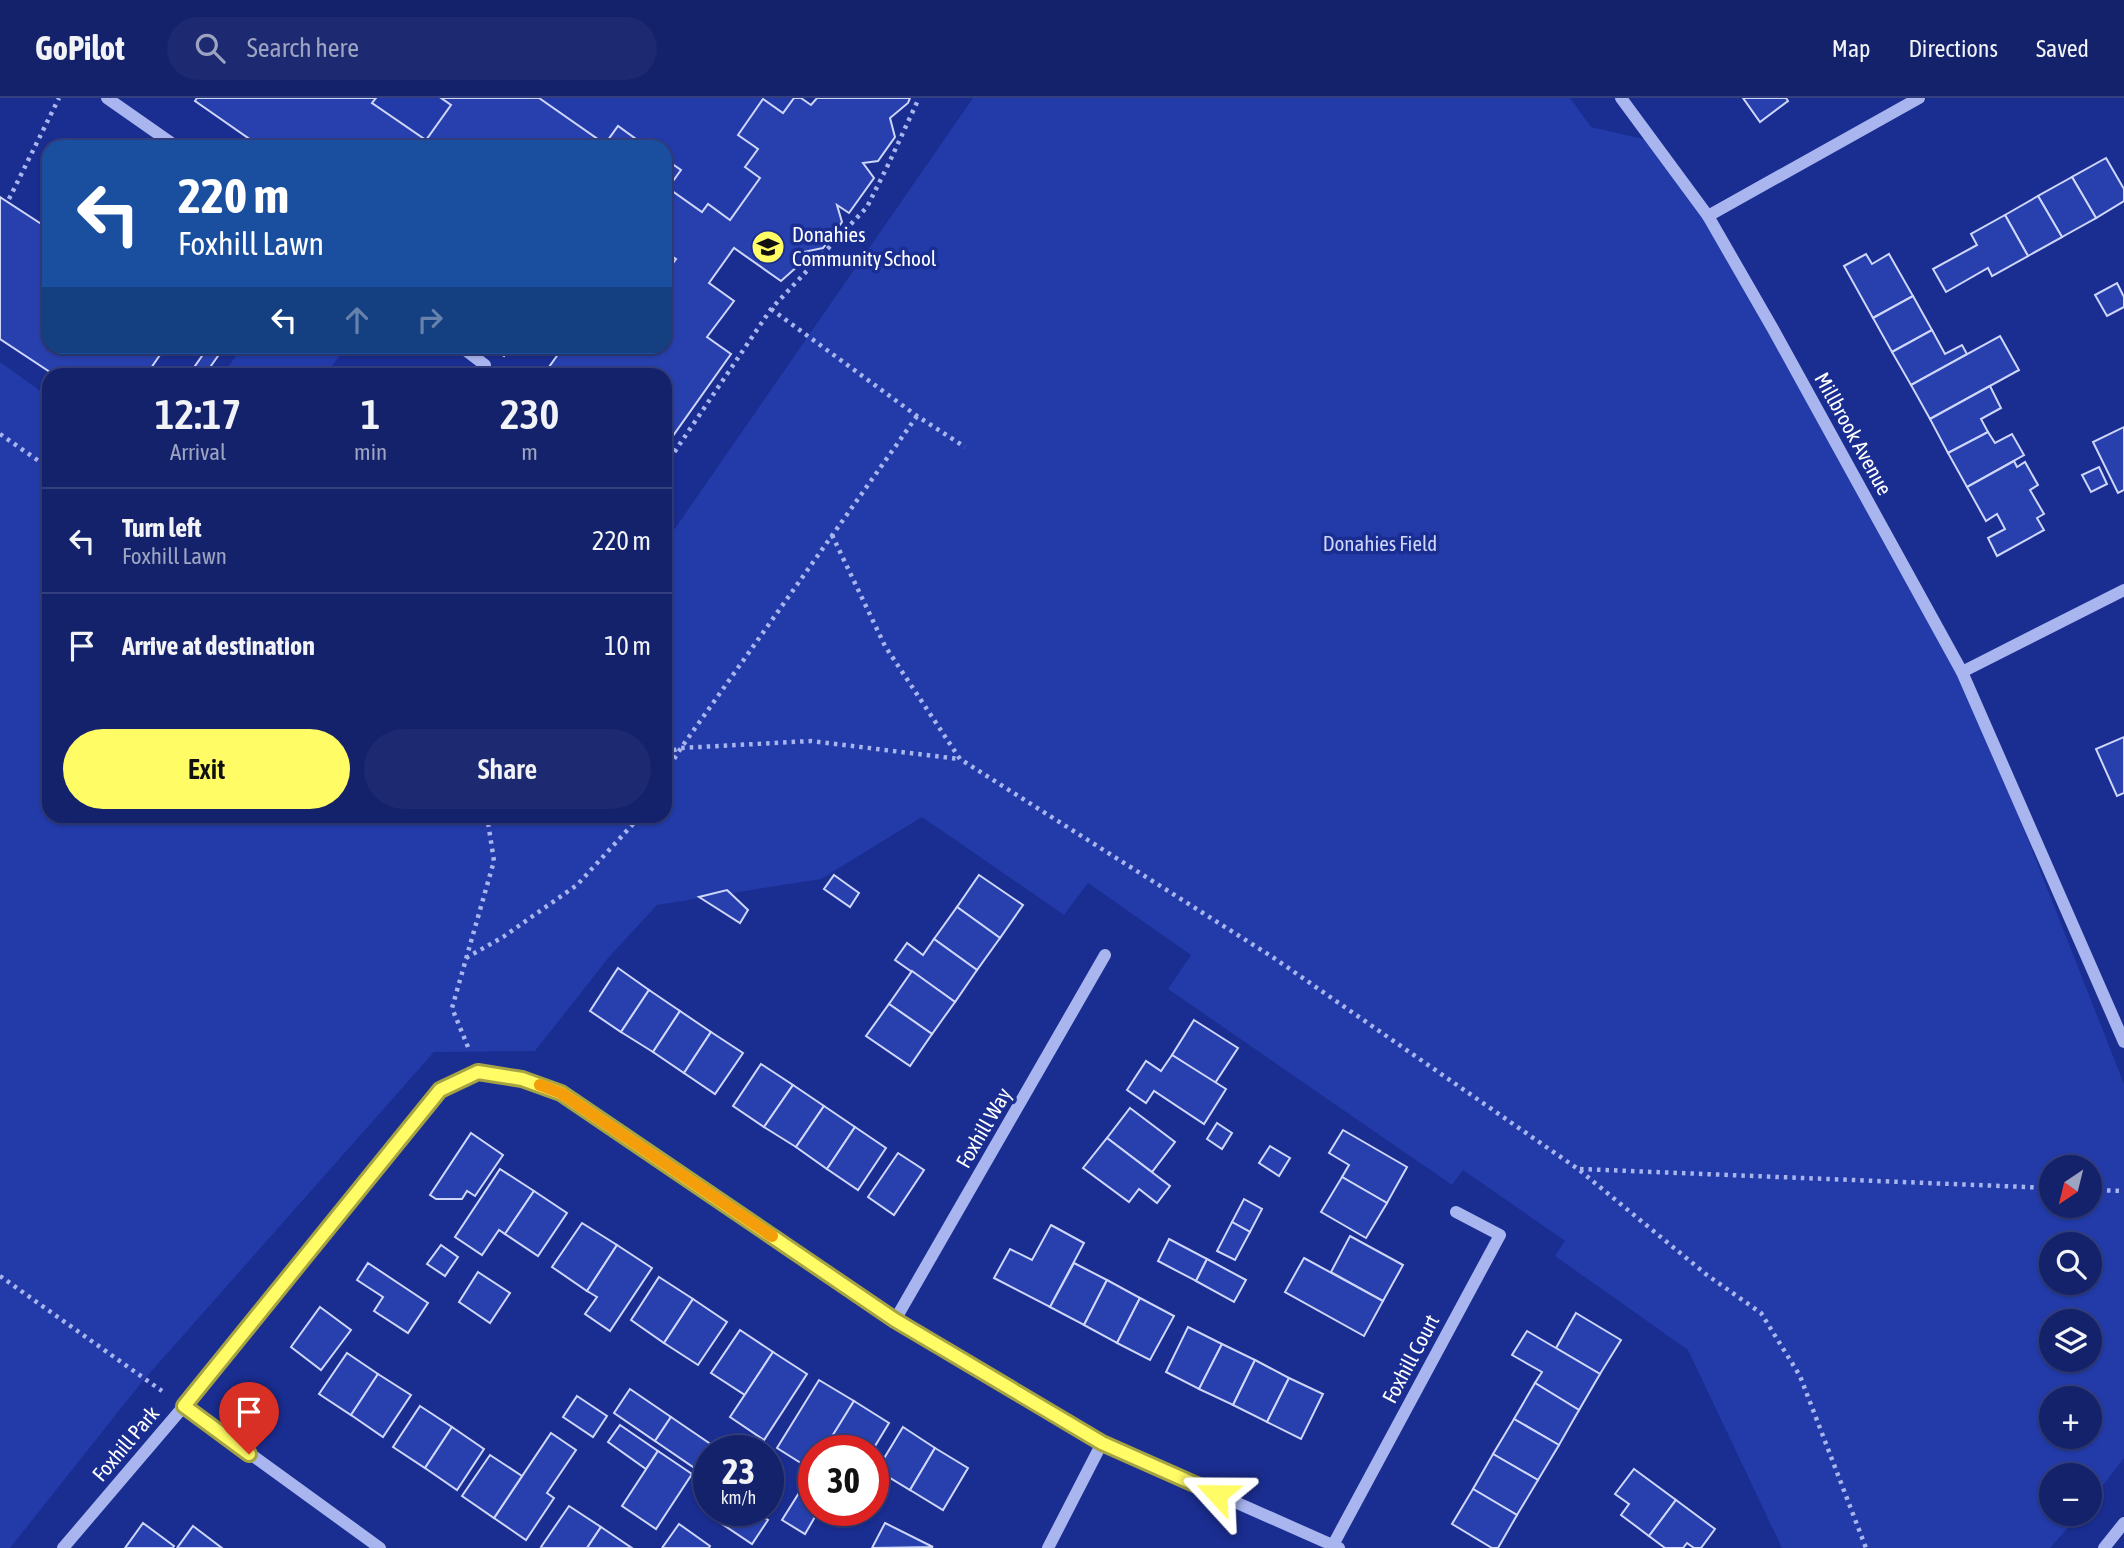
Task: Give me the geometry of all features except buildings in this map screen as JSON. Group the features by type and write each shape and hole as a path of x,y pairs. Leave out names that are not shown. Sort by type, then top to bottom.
{"street":[{"path":"107,98 167,140"},
{"name":"Millbrook Avenue","path":"1621,98 1708,216 1962,672 2124,1042"},
{"path":"1708,216 1919,98"},
{"path":"471,354 485,365 483,368"},
{"path":"1962,672 2124,590"},
{"name":"Foxhill Way","path":"895,1320 1105,955"},
{"path":"478,1072 522,1079 561,1093 895,1320 1102,1443 1336,1547"},
{"name":"Foxhill Park","path":"63,1548 184,1406 440,1090 478,1072"},
{"name":"Foxhill Court","path":"1336,1547 1500,1235 1456,1212"},
{"path":"184,1406 380,1548"},
{"path":"1048,1548 1102,1443"},
{"path":"2104,1548 2124,1523"}],"path":[{"path":"9,199 59,98"},
{"path":"672,456 771,309 867,207 919,98"},
{"path":"771,309 917,416 965,447"},
{"path":"672,762 917,416"},
{"path":"0,434 42,463"},
{"path":"832,535 885,646 960,760 1274,958 1577,1169 1707,1275 1761,1313 1800,1376 1866,1548"},
{"path":"672,750 811,741 960,760"},
{"path":"478,1072 453,1007 494,861 488,823"},
{"path":"466,958 503,937 577,885 635,823"},
{"path":"1577,1169 2039,1188"},
{"path":"2102,1190 2124,1191"},
{"path":"0,1276 184,1406"}],"green space":[{"path":"376,98 441,98 451,105 426,140 372,103"},
{"path":"539,98 794,98 783,113 763,99 738,134 758,149 745,167 760,178 730,220 708,204 702,212 672,191 672,140 637,140 618,127 608,140 599,140"},
{"name":"Donahies Field","path":"973,98 1570,98 1591,127 1652,141 1705,216 1962,672 2124,1084 2124,1458 2102,1486 2102,1463 2039,1463 2039,1526 2069,1526 2050,1548 1782,1548 1688,1350 1555,1256 1565,1241 1463,1170 1452,1185 1168,989 1191,955 1088,883 1064,915 922,817 821,879 657,905 609,957 535,1051 434,1052 141,1383 10,1548 0,1548 0,362 42,392 42,823 672,823 672,533"},
{"path":"237,354 341,354 330,368 227,368"}],"slow traffic":[{"path":"540,1085 561,1093 772,1236"}],"place":[{"name":"Donahies Community School","path":"768,247"}],"route":[{"path":"249,1454 184,1406 440,1090 478,1072 522,1079 561,1093 895,1320 1102,1443 1217,1494"}]}
